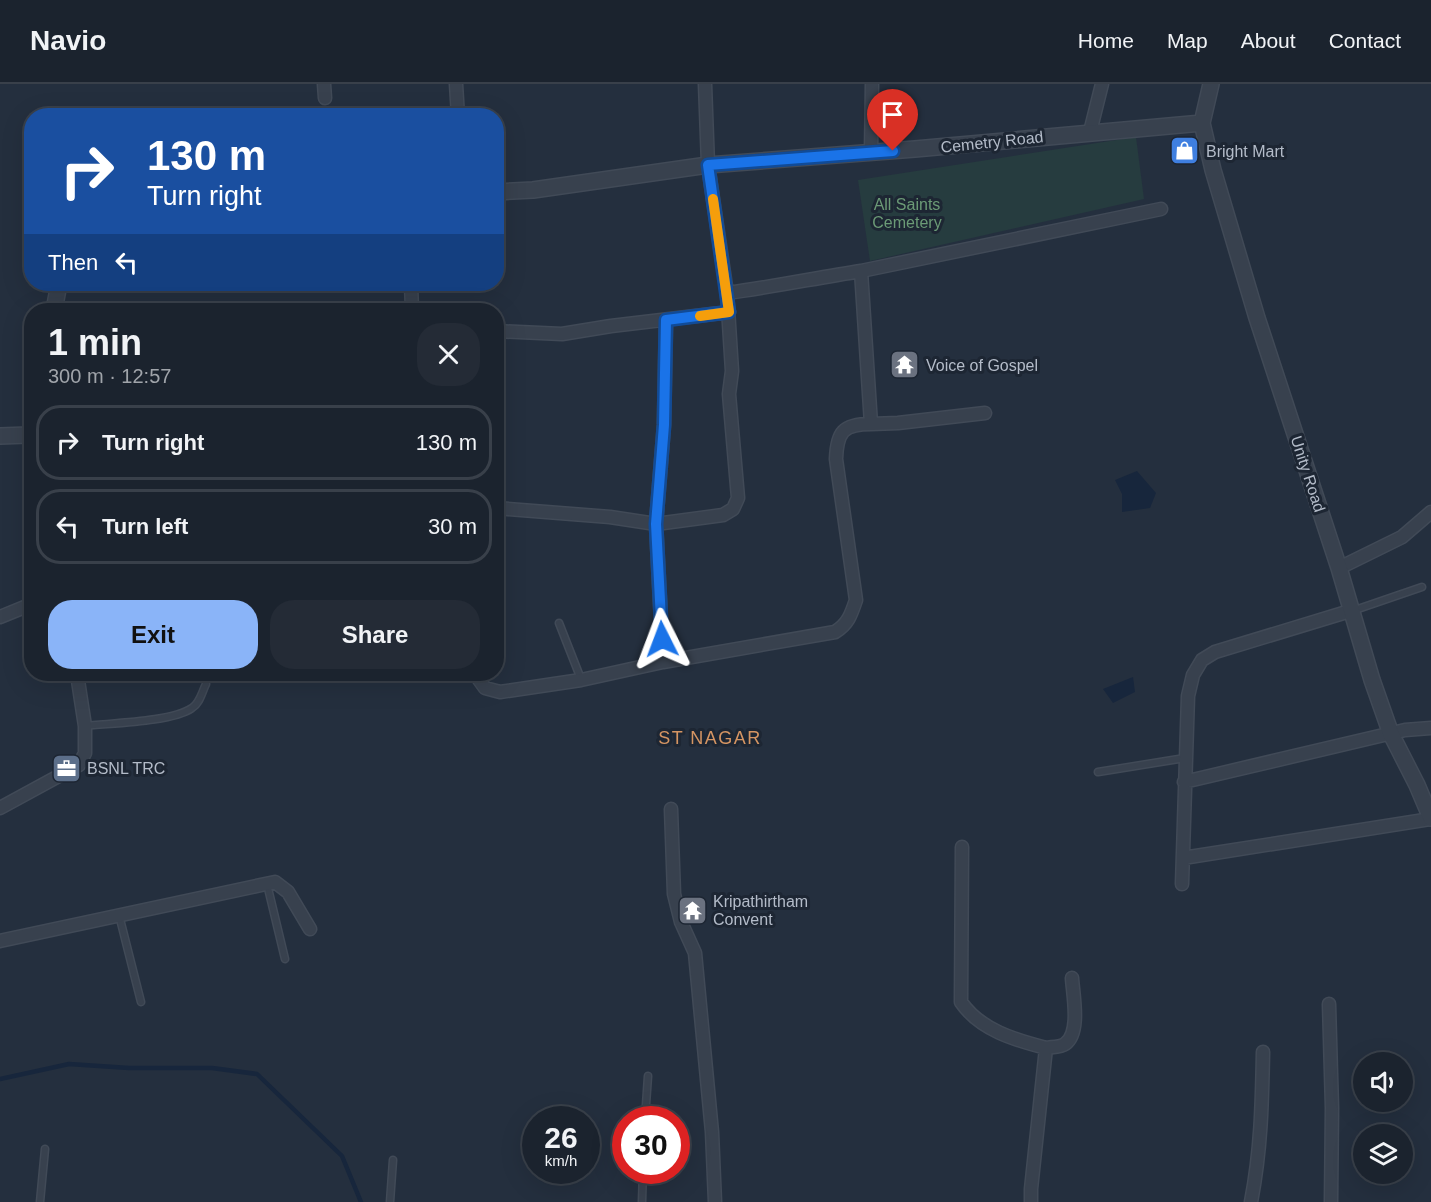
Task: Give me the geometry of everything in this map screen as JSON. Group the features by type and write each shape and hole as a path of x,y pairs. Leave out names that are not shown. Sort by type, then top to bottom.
{"street":[{"path":"324,84 325,98"},
{"path":"456,84 458,108"},
{"path":"504,509 610,517 656,524 723,515 733,509 738,498 729,394 732,371 729,312 708,165 705,84"},
{"path":"871,153 872,84"},
{"path":"1090,132 1102,84"},
{"path":"1202,123 1211,84"},
{"name":"Cemetry Road","path":"504,192 532,190 708,165 871,153 1202,123"},
{"name":"Unity Road","path":"1202,123 1213,170 1257,318 1339,568 1350,611 1390,734 1417,785 1431,818"},
{"path":"727,293 861,271 1161,209"},
{"path":"861,271 872,424"},
{"path":"504,331 562,334 729,312"},
{"path":"663,662 656,524 664,425 666,320"},
{"path":"480,681 485,688 500,692 581,680 663,662 835,632 845,626 856,600 836,459 837,442 844,430 856,424 898,423 985,413"},
{"path":"0,436 24,434"},
{"path":"1339,568 1402,537 1431,512"},
{"path":"0,617 24,607"},
{"path":"1182,885 1188,696 1193,675 1202,660 1215,652 1350,611"},
{"path":"0,808 79,765 86,753 85,726 78,681"},
{"path":"1184,783 1405,730 1431,728"},
{"path":"670,809 674,894 681,922 695,953 712,1132 715,1202"},
{"path":"1183,858 1431,818"},
{"path":"962,847 961,1002 969,1013 979,1022 1018,1041 1046,1048 1064,1045 1073,1035 1075,1023 1072,978"},
{"path":"0,941 275,882 288,892 310,929"},
{"path":"1329,1004 1332,1108 1331,1202"},
{"path":"1031,1202 1046,1048"},
{"path":"1251,1202 1258,1163 1262,1118 1263,1052"}],"lane":[{"path":"1350,611 1422,587"},
{"path":"559,623 581,680"},
{"path":"85,726 174,715 192,708 199,700 206,684"},
{"path":"1098,772 1185,758"},
{"path":"267,883 285,959"},
{"path":"119,915 141,1002"},
{"path":"646,1106 648,1076"},
{"path":"40,1202 45,1149"},
{"path":"390,1202 393,1160"},
{"path":"642,1202 643,1184"}],"green space":[{"name":"All Saints Cemetery","path":"1136,137 1144,199 870,261 858,180"}],"water":[{"path":"1137,471 1156,493 1150,508 1122,512 1122,494 1115,480"},
{"path":"1133,677 1135,692 1113,703 1103,689"}],"waterway":[{"path":"0,1079 69,1064 129,1068 212,1068 257,1074 342,1156 361,1202"}],"slow traffic":[{"path":"700,316 729,312 713,199"}],"place":[{"name":"Bright Mart","path":"1185,151"},
{"name":"Voice of Gospel","path":"905,365"},
{"name":"BSNL TRC","path":"66,768"},
{"name":"Kripathirtham Convent","path":"692,910"}],"district":[{"name":"ST NAGAR","path":"710,738"}],"route":[{"path":"662,639 656,524 664,425 666,320 729,312 708,165 893,151"}]}
